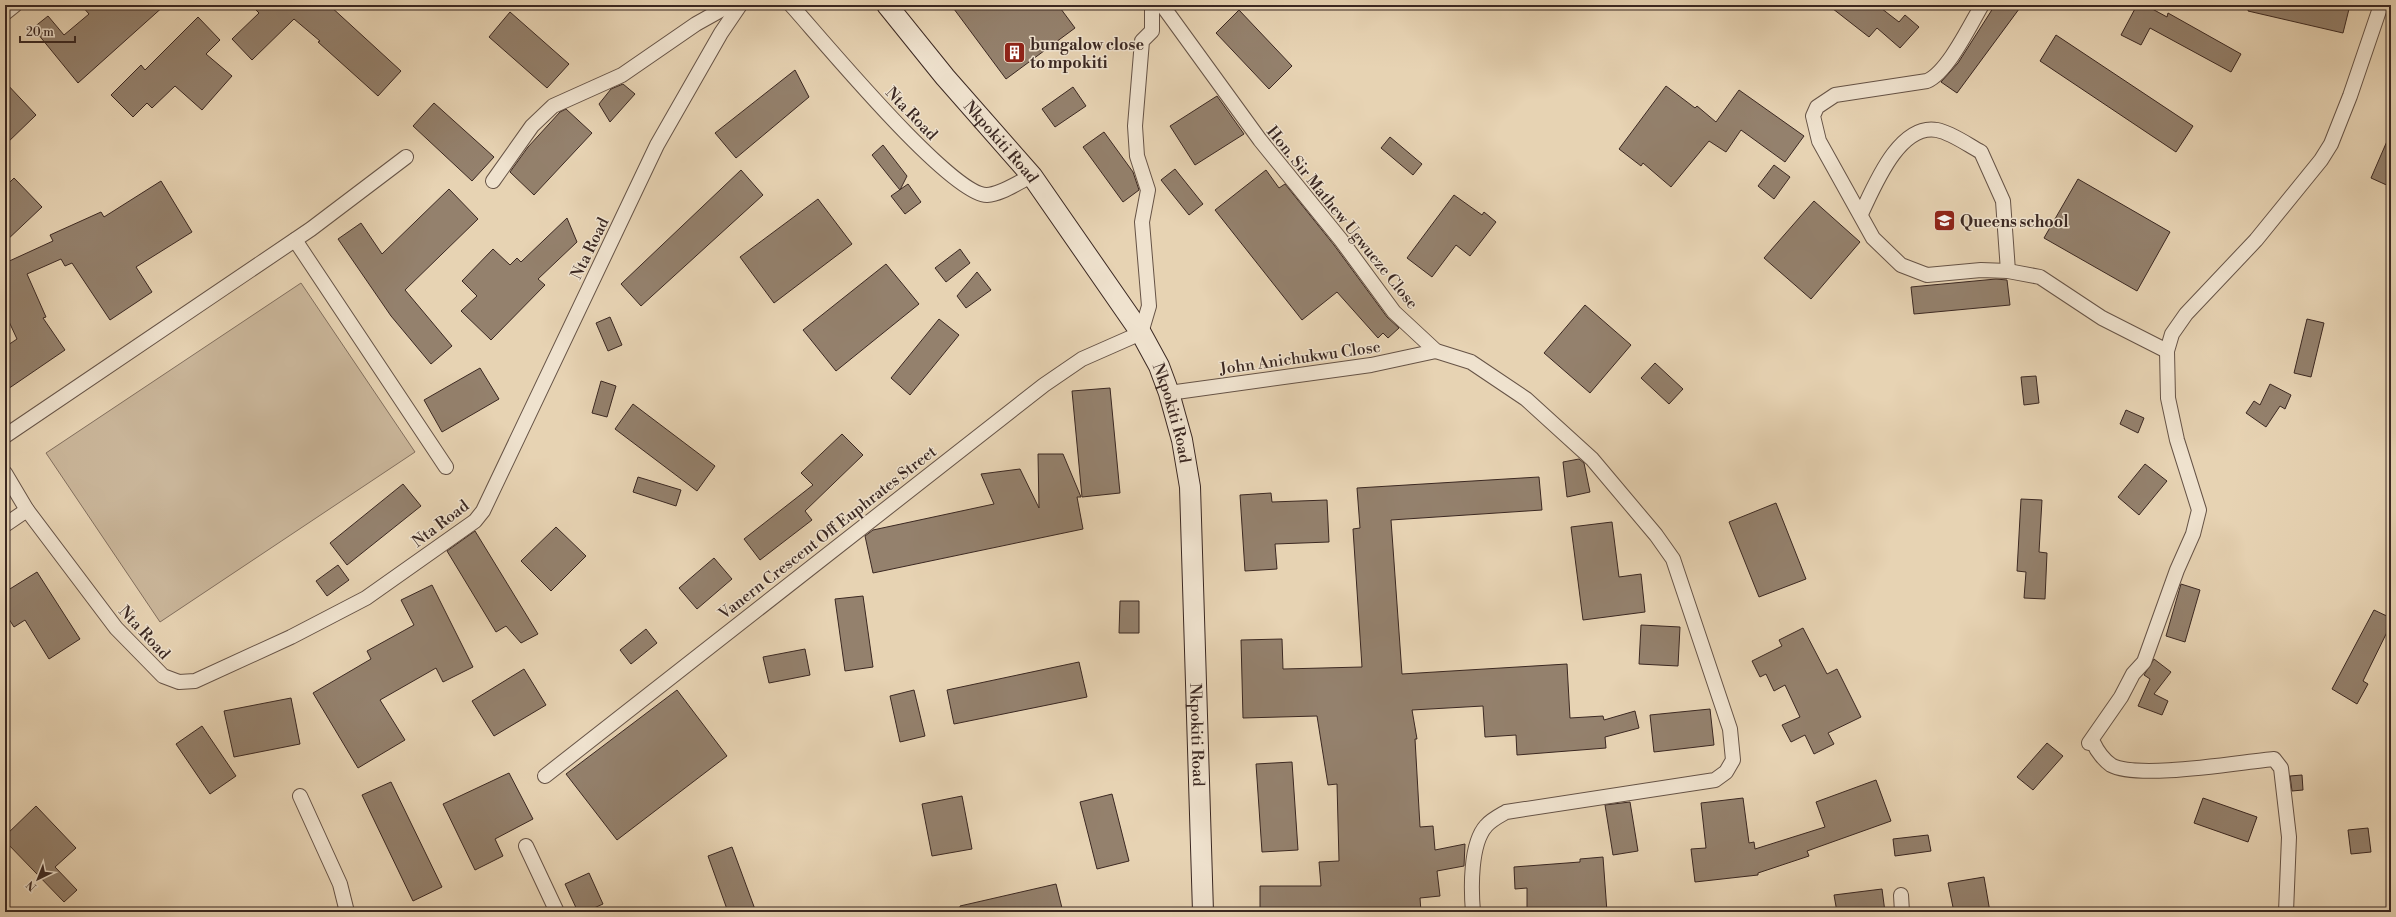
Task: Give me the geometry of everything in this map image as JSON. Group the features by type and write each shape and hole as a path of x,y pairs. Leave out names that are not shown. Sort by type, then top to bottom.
{"main road":[{"name":"Nkpokiti Road","path":"887,5 945,77 1032,176 1141,333 1159,366 1169,393 1182,440 1190,487 1203,912"}],"street":[{"path":"5,13 15,5"},
{"path":"493,181 532,126 553,106 622,75 696,24 730,5"},
{"name":"Nta Road","path":"5,473 28,510 116,628 162,676 179,682 195,681 291,638 366,598 475,521 489,500 657,145 721,33 740,5"},
{"name":"Nta Road","path":"791,5 901,130 947,172 976,192 986,195 997,192 1032,176"},
{"path":"1141,333 1149,306 1142,222 1148,190 1137,156 1135,126 1142,41 1150,34 1153,24 1152,5"},
{"name":"Hon. Sir Mathew Ugwueze Close","path":"1162,5 1260,140 1341,240 1394,312 1436,351 1470,362 1526,399 1592,459 1656,535 1673,559 1730,729 1733,760 1726,772 1714,780 1506,812 1486,826 1476,844 1472,890 1473,912"},
{"path":"1982,5 1944,66 1934,78 1927,81 1835,94 1817,108 1813,116 1819,141 1873,238 1901,265 1927,275 1981,270 2008,271 2040,277 2102,318 2167,351"},
{"path":"2286,912 2289,837 2281,768 2274,758 2193,768 2131,770 2112,765 2097,750 2094,744 2089,743 2121,697 2133,674 2144,662 2177,570 2193,534 2199,510 2177,440 2168,398 2167,351 2172,334 2186,314 2256,240 2321,160 2331,144 2350,96 2381,5"},
{"path":"1861,214 1884,164 1916,132 1936,130 1981,152 2003,201 2008,271"},
{"path":"5,436 295,240 406,157"},
{"path":"295,240 446,466"},
{"name":"Vanern Crescent Off Euphrates Street","path":"545,776 1044,385 1082,359 1141,333"},
{"name":"John Anichukwu Close","path":"1169,393 1372,365 1436,351"},
{"path":"5,525 28,510"},
{"path":"300,796 340,884 347,912"},
{"path":"526,846 557,912"},
{"path":"1901,895 1902,912"}],"shaded area":[{"path":"301,283 415,452 160,622 46,453"}],"building":[{"path":"81,5 165,5 78,83 33,28 48,16 64,35 89,14"},
{"path":"251,5 329,5 401,71 378,96 318,42 320,41 294,19 252,60 232,39 259,13"},
{"name":"bungalow close to mpokiti","path":"951,5 1058,5 1075,28 1006,79"},
{"path":"1828,5 1877,5 1899,22 1905,15 1919,27 1900,48 1877,28 1869,37"},
{"path":"1995,5 2022,5 1957,93 1941,82 1958,63"},
{"path":"2137,5 2145,5 2167,17 2168,13 2241,54 2231,72 2150,28 2141,45 2121,35"},
{"path":"2249,5 2350,5 2343,33 2248,11"},
{"path":"1239,10 1292,66 1269,89 1216,33"},
{"path":"510,12 569,64 547,88 489,37"},
{"path":"198,17 220,40 206,54 232,76 202,110 175,86 152,108 147,103 133,117 111,95 141,65 145,70"},
{"path":"2056,35 2193,126 2176,152 2040,61"},
{"path":"795,70 809,97 736,158 715,133"},
{"path":"5,82 36,115 5,145"},
{"path":"623,84 635,94 610,122 599,104 611,89"},
{"path":"1666,86 1695,108 1697,106 1716,122 1739,90 1804,136 1785,162 1741,130 1726,152 1709,141 1671,187 1643,163 1641,166 1619,149"},
{"path":"1073,87 1086,106 1055,127 1042,109"},
{"path":"1217,96 1244,134 1195,165 1170,126"},
{"path":"434,103 494,157 472,181 413,126"},
{"path":"566,109 592,133 534,195 510,172 528,147 560,112"},
{"path":"1104,132 1133,172 1139,190 1123,202 1083,147"},
{"path":"2391,132 2391,187 2371,178"},
{"path":"1390,137 1422,164 1413,175 1381,148"},
{"path":"883,145 907,176 900,190 872,155"},
{"path":"1774,165 1790,177 1774,199 1758,186"},
{"path":"1175,169 1203,204 1189,215 1161,180"},
{"path":"741,170 763,195 641,306 621,284"},
{"path":"1266,170 1279,188 1285,184 1334,245 1387,317 1399,328 1388,338 1383,333 1378,338 1337,292 1302,320 1215,210"},
{"path":"14,178 42,207 5,242 5,187"},
{"path":"2078,179 2170,232 2137,291 2044,238"},
{"path":"161,181 192,232 136,267 152,292 110,320 72,263 65,266 61,259 27,274 46,317 43,318 65,350 5,391 5,347 17,339 5,313 5,263 53,241 50,235 101,212 104,217"},
{"path":"908,184 921,202 905,214 891,196"},
{"path":"449,189 478,219 405,290 452,346 431,364 391,316 338,239 361,223 382,254"},
{"path":"1454,195 1482,215 1484,212 1496,222 1470,256 1456,245 1432,277 1407,258"},
{"path":"818,199 852,244 774,303 740,257"},
{"path":"1814,201 1860,242 1811,299 1764,258"},
{"path":"567,218 577,242 538,279 545,285 491,340 461,311 477,296 462,281 493,249 510,265 517,258 521,262"},
{"path":"960,249 970,263 946,282 935,268"},
{"path":"886,264 919,304 836,371 803,330"},
{"path":"977,272 991,290 966,308 957,296"},
{"path":"1996,279 2007,280 2010,305 1914,314 1911,287"},
{"path":"1585,305 1631,345 1590,393 1544,353"},
{"path":"610,317 622,345 608,351 596,323"},
{"path":"939,319 959,335 910,395 891,378"},
{"path":"2307,319 2324,323 2311,377 2294,373"},
{"path":"1655,363 1683,389 1669,404 1641,378"},
{"path":"480,368 499,399 442,432 424,400"},
{"path":"2036,376 2039,403 2024,405 2021,377"},
{"path":"601,381 616,386 607,417 592,413"},
{"path":"2270,384 2291,395 2285,409 2280,406 2266,427 2246,413 2254,401 2260,405"},
{"path":"1110,388 1120,493 1082,497 1072,391"},
{"path":"633,404 715,466 697,491 615,429"},
{"path":"2126,410 2144,418 2138,433 2120,424"},
{"path":"842,434 863,455 805,511 812,520 760,560 744,539 813,485 801,473"},
{"path":"1038,454 1063,454 1081,497 1077,497 1083,529 873,573 865,536 873,530 994,504 981,474 1020,469 1039,508"},
{"path":"1579,459 1584,463 1590,492 1567,497 1563,462"},
{"path":"2145,464 2167,481 2139,515 2118,497"},
{"path":"638,477 681,490 676,506 633,492"},
{"path":"1539,477 1542,510 1391,520 1402,674 1567,664 1570,718 1603,716 1604,720 1635,711 1639,728 1605,737 1606,748 1517,755 1516,735 1485,737 1483,706 1412,710 1417,739 1415,739 1420,827 1433,826 1435,850 1465,844 1464,866 1437,871 1440,896 1420,898 1421,912 1260,912 1260,886 1321,886 1319,862 1339,861 1337,784 1328,785 1317,716 1243,718 1241,640 1282,639 1283,669 1362,667 1353,529 1360,528 1357,488"},
{"path":"403,484 421,506 347,565 330,543"},
{"path":"1271,493 1272,502 1327,500 1329,542 1275,544 1277,569 1245,571 1240,495"},
{"path":"2021,499 2042,500 2039,552 2047,553 2045,599 2024,598 2026,572 2017,571"},
{"path":"1776,503 1806,579 1759,597 1729,522"},
{"path":"1612,522 1619,577 1641,574 1645,612 1583,620 1571,527"},
{"path":"556,527 586,556 551,591 521,561"},
{"path":"475,531 538,634 521,643 506,626 496,632 447,551"},
{"path":"714,558 732,579 697,609 679,588"},
{"path":"338,565 349,580 327,596 316,581"},
{"path":"37,572 80,639 49,659 25,620 14,627 5,613 5,592"},
{"path":"2181,584 2200,590 2185,642 2166,636"},
{"path":"432,585 473,667 443,682 436,668 380,700 405,740 358,768 313,693 371,659 367,651 414,625 401,600"},
{"path":"863,596 873,667 845,671 835,599"},
{"path":"1120,601 1139,601 1139,633 1119,633"},
{"path":"2374,610 2391,618 2391,624 2363,681 2368,684 2357,704 2332,689"},
{"path":"1641,625 1680,627 1678,666 1639,664"},
{"path":"1803,628 1827,674 1837,669 1861,717 1828,733 1834,744 1814,754 1805,735 1791,742 1782,725 1800,717 1785,685 1774,691 1766,674 1760,677 1752,661 1782,646 1779,640"},
{"path":"646,629 657,643 631,664 620,650"},
{"path":"805,649 810,675 769,683 763,657"},
{"path":"2154,659 2171,672 2154,694 2168,701 2162,715 2138,706 2150,679 2144,675"},
{"path":"1079,662 1087,697 954,724 947,690"},
{"path":"524,669 546,705 494,736 472,701"},
{"path":"677,690 727,756 617,840 566,774"},
{"path":"914,690 925,736 900,742 890,696"},
{"path":"291,698 300,744 234,757 224,711"},
{"path":"1710,709 1714,745 1654,752 1650,715"},
{"path":"202,726 236,776 210,794 176,744"},
{"path":"2047,743 2063,756 2033,790 2017,777"},
{"path":"1292,762 1298,850 1262,852 1256,764"},
{"path":"509,773 533,819 495,839 503,856 475,870 443,804"},
{"path":"2302,775 2303,790 2292,791 2290,776"},
{"path":"1876,780 1891,821 1807,851 1809,856 1758,873 1758,875 1695,882 1691,849 1706,848 1701,803 1743,798 1749,843 1754,842 1755,849 1825,827 1816,802"},
{"path":"391,782 442,887 413,901 362,795"},
{"path":"1112,794 1129,861 1097,869 1080,802"},
{"path":"962,796 972,849 932,856 922,804"},
{"path":"2203,798 2257,817 2248,842 2194,823"},
{"path":"1630,802 1638,851 1613,855 1605,805"},
{"path":"36,806 76,848 55,867 77,890 64,902 5,841 5,836"},
{"path":"2368,828 2371,852 2351,854 2348,830"},
{"path":"1928,835 1931,851 1895,856 1893,839"},
{"path":"732,847 756,912 728,912 708,856"},
{"path":"1603,857 1607,912 1527,912 1527,888 1515,889 1514,867 1580,862 1580,859"},
{"path":"589,873 603,904 585,912 578,912 565,884"},
{"path":"1984,877 1990,912 1954,912 1948,883"},
{"path":"1056,884 1062,908 1044,912 960,912 960,906"},
{"path":"1882,889 1885,912 1837,912 1834,895"}],"place":[{"name":"bungalow close to mpokiti","path":"1014,53"},
{"name":"Queens school","path":"1945,221"}]}
